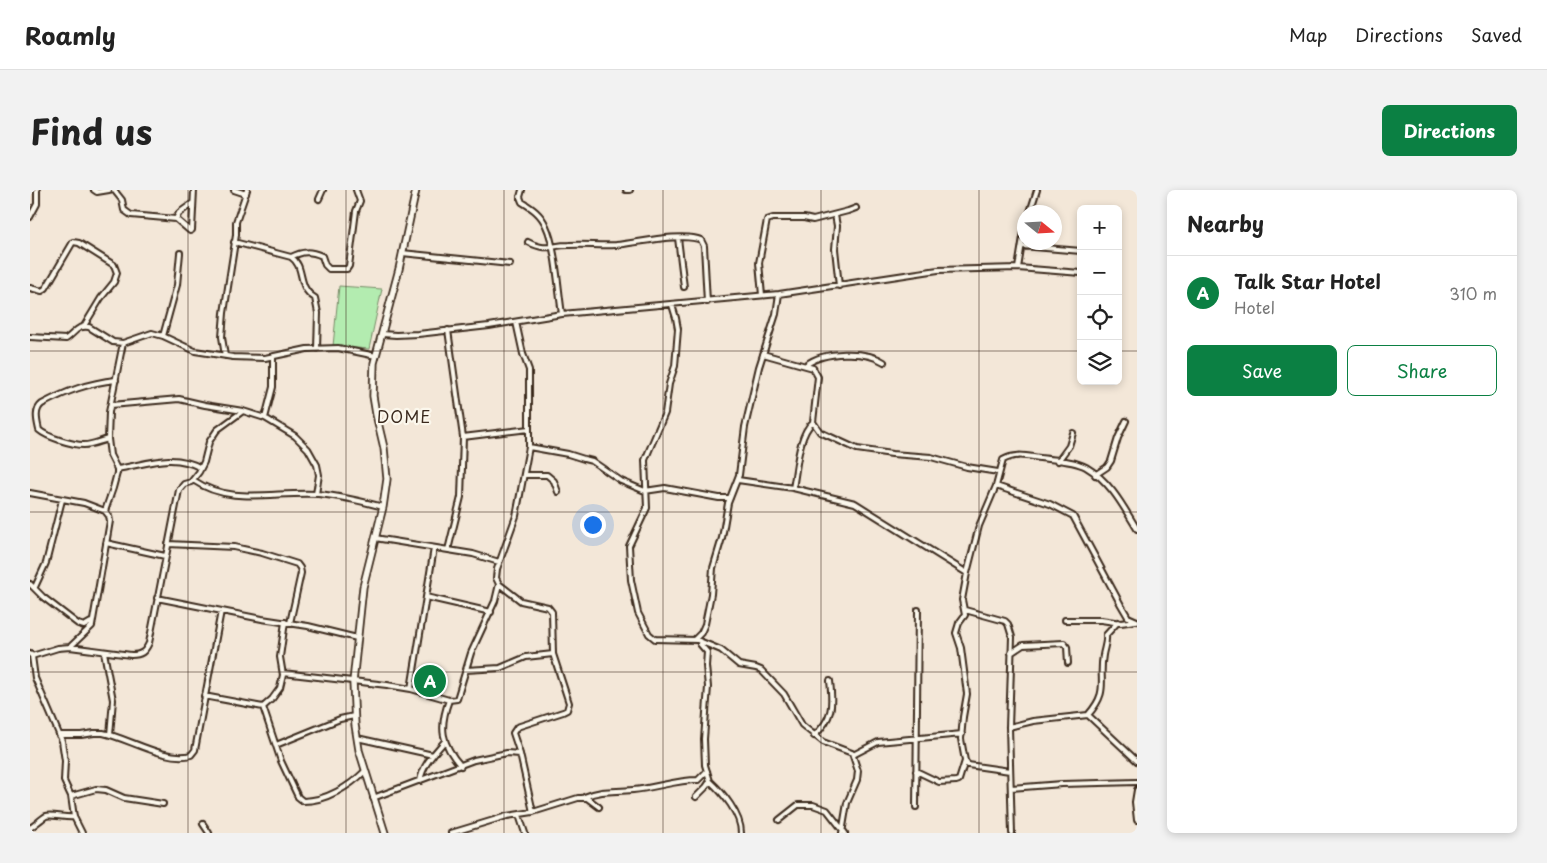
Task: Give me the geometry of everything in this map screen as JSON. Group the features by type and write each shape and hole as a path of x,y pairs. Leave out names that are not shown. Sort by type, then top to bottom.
{"street":[{"path":"30,217 37,204 37,190"},
{"path":"94,190 97,192 109,190"},
{"path":"114,190 122,200 124,210 131,216 176,219 188,231 192,230 194,190"},
{"path":"225,356 222,337 224,313 236,222 246,192 234,190"},
{"path":"319,199 323,190"},
{"path":"292,257 301,252 307,252 322,256 325,265 329,269 347,269 352,248 356,211 360,201 356,190"},
{"path":"385,833 373,798 357,738 353,682 363,587 387,479 386,461 373,396 373,371 416,190"},
{"path":"522,190 520,197 522,202 534,209 544,222 553,248 562,314"},
{"path":"1032,205 1037,190"},
{"path":"176,219 179,213 193,203"},
{"path":"762,295 759,262 767,220 773,218 804,218 813,220 856,208"},
{"path":"835,215 838,226 835,249 838,286"},
{"path":"678,238 684,287"},
{"path":"528,242 540,248 553,248 570,245 618,244 698,238 703,242 708,302"},
{"path":"30,288 42,292 46,288 73,242 79,243 114,265 117,273 114,282 101,298 84,326"},
{"path":"234,242 292,257 296,262 304,288 307,293 315,298 318,313 317,350"},
{"path":"1062,249 1077,251"},
{"path":"1018,268 1021,250"},
{"path":"163,336 177,285 180,253"},
{"path":"402,253 510,264"},
{"path":"382,334 396,335 448,330 516,322 562,314 779,294 938,270 1018,268 1077,273"},
{"path":"695,640 705,624 711,594 712,568 722,538 730,498 738,480 745,427 763,354 776,314 779,294"},
{"path":"672,305 678,329 675,366 669,384 665,413 645,460 647,508 629,546 631,580 638,613 649,634 655,639 695,640 721,650 739,665 761,670 784,694 798,720 814,736 834,747 850,751 858,771 857,780 847,804 843,832"},
{"path":"516,322 523,354 529,370 529,448 516,516 496,578 499,584 521,601 550,609 553,617 553,654 569,706 562,712 517,727 514,733 533,812"},
{"path":"30,337 66,339 76,329 88,326 113,342 123,343 152,333 195,351 245,359 274,357 307,349 345,348 376,356"},
{"path":"448,330 463,437 461,497 448,550"},
{"path":"105,511 117,469 110,455 108,439 111,405 123,343"},
{"path":"763,354 806,365 813,368 818,377 813,422 806,431 802,442 793,488"},
{"path":"806,365 810,361 828,356 852,354 872,356 884,362"},
{"path":"265,418 273,387 274,357"},
{"path":"108,439 85,445 61,440 39,430 37,412 42,404 82,386 116,380"},
{"path":"111,405 179,399 243,411 265,418 295,436 308,449 317,465 319,475 316,494"},
{"path":"82,833 74,817 71,796 64,781 65,752 35,678 31,655 70,647 132,655 140,655 144,652 149,643 179,490 184,484 193,480 201,468 212,436 224,424 243,411"},
{"path":"1095,475 1107,467 1111,461 1118,438 1126,421"},
{"path":"813,422 820,432 857,448 892,454 931,457 967,467 998,472"},
{"path":"463,437 529,429"},
{"path":"1058,460 1070,446 1073,433"},
{"path":"529,448 584,458 621,481 645,491 665,488 720,498 730,498"},
{"path":"916,772 939,782 956,781 959,780 965,761 962,734 967,694 961,648 956,633 959,623 965,614 962,600 979,526 996,486 998,472 1003,460 1011,456 1021,455 1058,460 1085,467 1108,486 1118,498 1137,530"},
{"path":"117,469 164,459 192,463 201,468"},
{"path":"524,475 547,475 554,481 558,492"},
{"path":"193,480 210,490 228,495 316,494 350,498 382,507"},
{"path":"738,480 793,488 855,503 967,573"},
{"path":"996,486 1050,504 1073,516 1077,520 1128,617 1136,621"},
{"path":"30,493 84,504 105,511 109,516 110,521 92,626 70,647"},
{"path":"35,587 46,563 62,500"},
{"path":"375,538 488,557 500,562"},
{"path":"106,543 165,556"},
{"path":"168,544 234,547 262,553 297,564 300,568 301,573 280,657 283,673 280,690 263,707"},
{"path":"411,689 434,548"},
{"path":"30,584 78,624 84,626 92,622"},
{"path":"283,673 353,682 387,684 449,700 457,699 472,653 491,612 499,584"},
{"path":"426,597 491,612"},
{"path":"158,598 288,622 357,638"},
{"path":"916,807 918,610"},
{"path":"965,610 1005,621 1008,624 1012,637 1009,727 1012,833"},
{"path":"59,735 94,733 110,735 167,754 191,755 195,750 221,611"},
{"path":"1065,620 1136,621"},
{"path":"1009,727 1033,721 1088,715 1101,696 1103,655 1107,643 1106,635 1118,622"},
{"path":"695,640 707,652 708,688 704,739 705,765 710,781 731,806 740,824 741,833"},
{"path":"1011,653 1023,645 1064,643 1067,646 1068,663"},
{"path":"104,652 113,700 110,735"},
{"path":"466,670 500,668 526,657 553,654"},
{"path":"814,736 824,726 831,712 830,680"},
{"path":"204,696 263,707"},
{"path":"449,700 444,715 444,742 452,756 461,766"},
{"path":"263,707 281,761 298,797 303,801 316,799 353,783 366,771"},
{"path":"1088,715 1137,761"},
{"path":"276,745 340,718 354,716"},
{"path":"853,755 878,742 962,734"},
{"path":"357,738 433,755"},
{"path":"420,781 421,772 426,762 444,742"},
{"path":"373,798 474,760 506,753 520,754"},
{"path":"965,761 968,765 1010,771"},
{"path":"451,833 507,816 533,812 603,790 634,790 683,780 698,780 707,771"},
{"path":"696,797 710,781"},
{"path":"1011,788 1137,782"},
{"path":"71,796 96,789 106,790 124,798 163,804"},
{"path":"1137,790 1135,802 1137,820"},
{"path":"584,797 590,799 599,807"},
{"path":"779,820 798,805 813,806 827,810 843,832"},
{"path":"519,815 525,833"},
{"path":"30,828 46,816 74,817"},
{"path":"203,824 209,833"}],"green space":[{"path":"339,286 382,289 369,349 333,346"}],"place":[{"name":"Talk Star Hotel","path":"430,681"}],"district":[{"name":"DOME","path":"404,417"}]}
